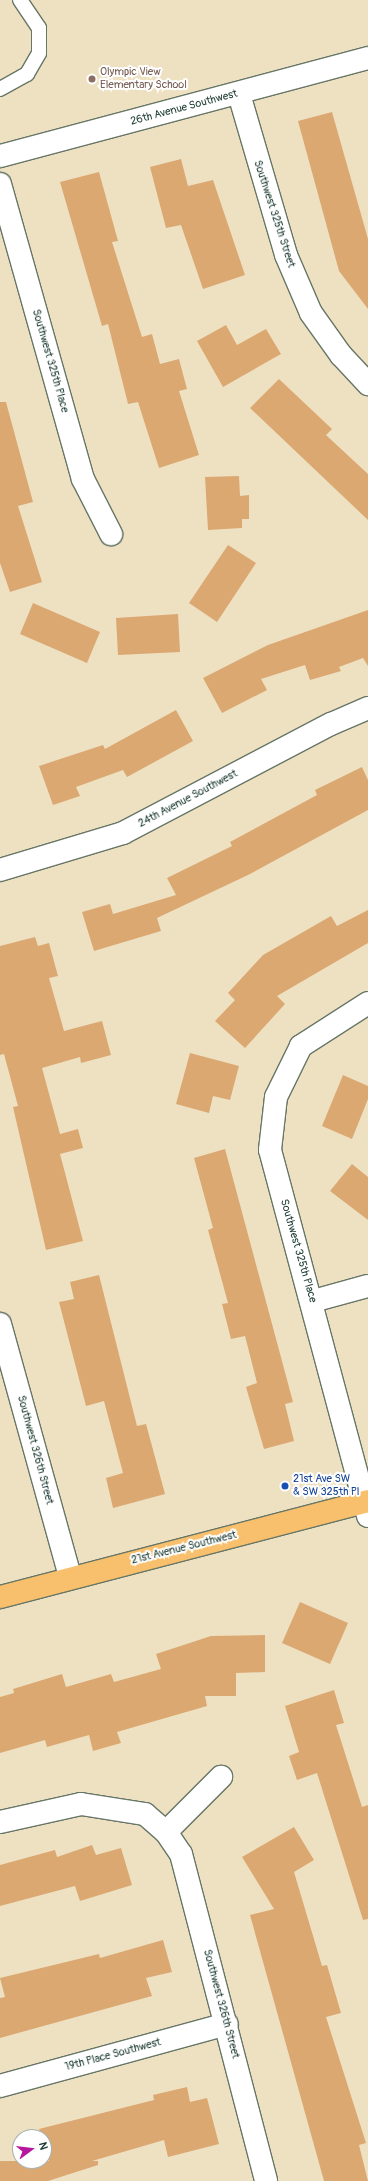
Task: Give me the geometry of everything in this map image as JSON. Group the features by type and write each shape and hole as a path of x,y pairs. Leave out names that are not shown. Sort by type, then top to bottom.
{"main road":[{"name":"21st Avenue Southwest","path":"0,1597 70,1577 367,1507"}],"street":[{"name":"26th Avenue Southwest","path":"0,156 239,94 368,58"},
{"name":"Southwest 325th Street","path":"239,94 286,255 311,312 341,355 368,384"},
{"name":"Southwest 325th Place","path":"0,184 83,479 111,534"},
{"name":"24th Avenue Southwest","path":"0,870 123,832 330,724 368,708"},
{"name":"Southwest 325th Place","path":"359,1008 301,1046 276,1097 270,1150 313,1301 367,1507"},
{"path":"313,1301 368,1286"},
{"name":"Southwest 326th Street","path":"0,1324 70,1577"},
{"path":"166,1832 221,1777"},
{"name":"Southwest 326th Street","path":"0,1822 81,1804 145,1814 166,1832 181,1854 227,2024 266,2181"},
{"name":"19th Place Southwest","path":"0,2086 227,2024"}],"lane":[{"path":"0,89 26,74 39,53 39,28 28,8 20,0"}],"building":[{"path":"332,112 368,239 368,309 339,271 298,121"},
{"path":"181,159 188,186 213,180 245,275 203,289 181,225 166,228 150,167"},
{"path":"99,172 118,241 112,242 142,337 152,334 160,364 179,359 187,389 179,391 199,455 159,468 138,402 128,404 108,324 102,326 60,182"},
{"path":"226,325 237,345 266,329 281,354 223,387 197,341"},
{"path":"279,379 332,429 326,435 368,474 368,520 250,408"},
{"path":"0,402 6,402 33,502 18,506 42,582 10,592 0,563"},
{"path":"239,476 240,496 249,495 249,519 242,519 242,528 208,530 205,477"},
{"path":"228,545 256,563 217,622 189,603"},
{"path":"33,603 100,632 87,663 20,634"},
{"path":"368,610 368,666 363,658 339,667 341,671 310,680 305,665 261,679 267,690 222,713 203,678 268,645"},
{"path":"178,614 180,652 118,655 116,618"},
{"path":"176,710 193,741 127,777 123,770 76,787 80,796 53,805 39,766 103,745 105,749"},
{"path":"362,767 368,780 368,810 248,875 157,918 161,931 94,951 82,912 110,904 113,914 176,895 167,878 232,846 230,842 317,795 315,790"},
{"path":"368,910 368,943 277,996 285,1004 245,1048 215,1021 235,1000 228,993 263,955 331,916 337,926"},
{"path":"35,937 38,946 49,943 58,976 49,978 64,1031 102,1021 111,1055 81,1063 80,1057 42,1068 60,1134 78,1129 83,1148 60,1154 83,1241 46,1250 13,1107 18,1106 4,1054 0,1055 0,946"},
{"path":"190,1053 239,1066 230,1100 213,1096 209,1113 176,1104"},
{"path":"343,1075 368,1086 368,1099 352,1139 322,1126"},
{"path":"225,1149 293,1402 285,1404 294,1441 264,1449 246,1387 257,1383 245,1336 231,1339 222,1304 228,1303 208,1230 213,1228 194,1158"},
{"path":"352,1164 368,1177 368,1220 330,1191"},
{"path":"99,1275 137,1426 146,1424 165,1494 113,1508 106,1478 123,1473 104,1401 86,1406 59,1302 74,1299 70,1282"},
{"path":"300,1602 348,1623 330,1664 282,1643"},
{"path":"265,1635 265,1672 236,1673 236,1696 205,1696 207,1706 117,1732 121,1743 93,1751 89,1735 47,1747 45,1740 0,1753 0,1697 14,1693 13,1689 62,1674 66,1687 111,1674 114,1682 161,1669 156,1654 211,1636"},
{"path":"334,1690 344,1723 336,1725 362,1807 368,1805 368,1919 363,1920 317,1773 297,1780 289,1756 299,1752 285,1706"},
{"path":"294,1827 314,1860 294,1872 322,1966 327,1965 341,2013 326,2017 366,2143 359,2145 368,2181 324,2181 250,1915 274,1909 242,1857"},
{"path":"92,1845 96,1855 121,1848 132,1885 80,1901 75,1886 0,1906 0,1865 55,1850 57,1857"},
{"path":"163,1940 172,1972 146,1978 152,1996 0,2038 0,1998 5,1997 0,1978 99,1954 100,1958"},
{"path":"187,2087 190,2102 207,2098 219,2144 168,2157 164,2140 92,2161 98,2161 98,2165 48,2181 0,2181 0,2161 12,2161 12,2169 52,2169 52,2129 39,2129 154,2100 153,2095"}],"place":[{"name":"Olympic View Elementary School","path":"92,79"},
{"name":"21st Ave SW & SW 325th Pl","path":"285,1486"}]}
